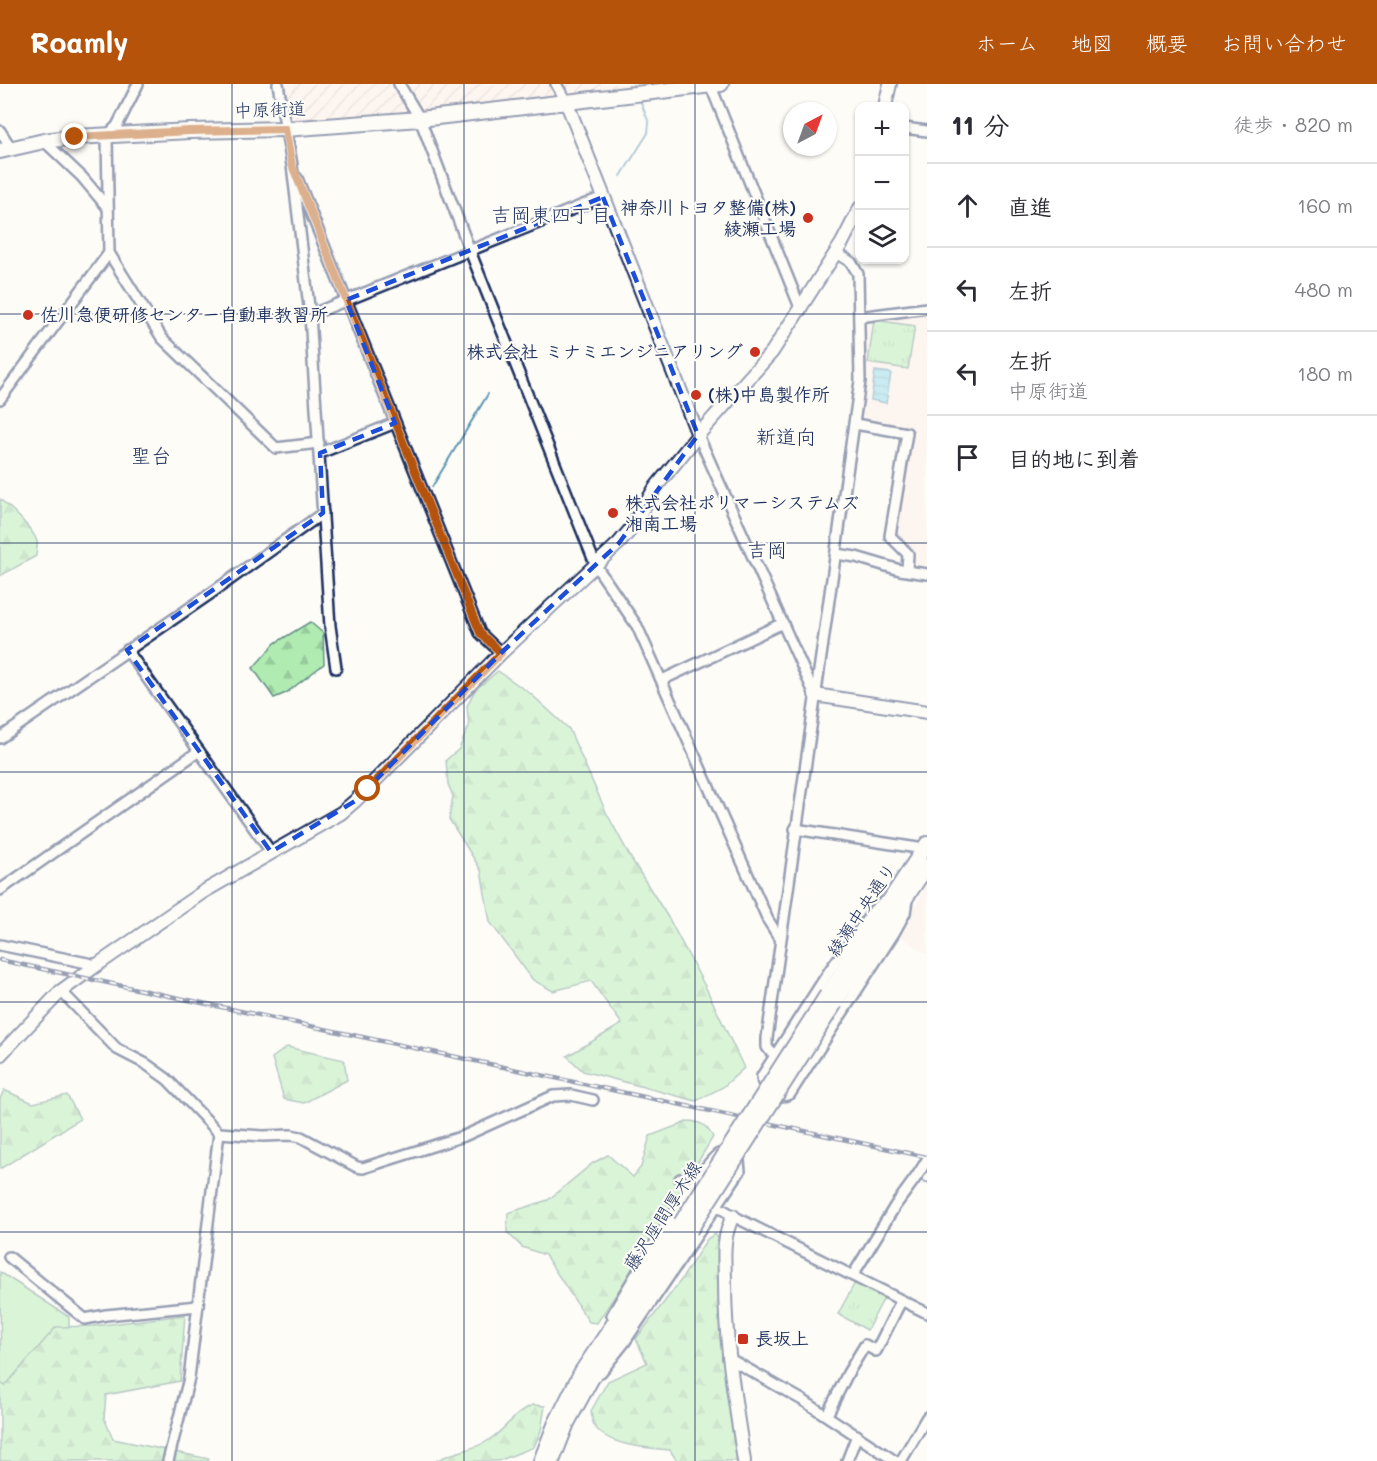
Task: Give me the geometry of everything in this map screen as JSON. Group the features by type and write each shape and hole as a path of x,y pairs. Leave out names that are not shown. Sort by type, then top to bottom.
{"main road":[{"name":"中原街道","path":"6,149 75,137 285,129 420,118 714,84"},
{"name":"綾瀬中央通り","path":"831,999 902,892 925,847"},
{"name":"綾瀬中央通り","path":"902,892 927,866"},
{"name":"藤沢座間厚木線","path":"552,1461 583,1392 600,1363 831,999"},
{"name":"藤沢座間厚木線","path":"541,1461 555,1425 588,1363 685,1226"}],"street":[{"path":"138,84 117,126 107,136 109,253 166,343 276,448 319,448 395,423"},
{"path":"278,84 292,165 310,315 330,626 336,668"},
{"path":"399,84 420,118 470,251 596,566 637,626 764,910 780,939"},
{"path":"556,84 566,101 698,435 815,695"},
{"path":"714,84 801,310"},
{"path":"886,102 890,84"},
{"path":"909,128 927,130"},
{"path":"0,131 6,149"},
{"path":"44,141 82,177 108,208"},
{"path":"292,165 480,633 501,653"},
{"path":"310,315 603,197"},
{"path":"0,1055 61,991 97,965 203,891 341,813 356,801 501,653 596,566 630,530 655,488 698,435 772,352 801,310 859,210"},
{"path":"804,1072 775,1055 767,1047 767,1038 860,381 858,274 851,262 835,252"},
{"path":"0,399 109,253"},
{"path":"859,317 927,308"},
{"path":"855,424 908,433 890,536 908,554 907,570"},
{"path":"0,738 210,594 323,513"},
{"path":"836,554 927,574"},
{"path":"662,680 783,623"},
{"path":"127,650 271,852"},
{"path":"815,695 927,712"},
{"path":"0,890 199,751"},
{"path":"795,829 925,847"},
{"path":"902,892 904,913 878,959 790,1094 779,1097 763,1086 762,1076 830,970 874,910 902,892"},
{"path":"0,945 97,965"},
{"path":"61,991 117,1048 167,1079 219,1133 301,1137 348,1163 363,1168 458,1139 553,1096 571,1095 593,1100"},
{"path":"168,1461 189,1378 219,1133"},
{"path":"583,1392 624,1343 718,1206 740,1171 739,1161 733,1155 726,1152 715,1156 691,1188 624,1295 599,1338 588,1363"},
{"path":"852,1275 895,1206 923,1176 927,1160"},
{"path":"680,1179 733,1216 927,1313"},
{"path":"733,1216 727,1229 724,1246 725,1315 728,1358 744,1461"},
{"path":"9,1257 85,1319 198,1306"},
{"path":"827,1416 865,1345 876,1351 901,1301"},
{"path":"728,1358 777,1384 895,1461"},
{"path":"901,1461 927,1417"},
{"path":"846,1461 857,1435"}],"highlighted area":[{"path":"603,197 698,435 619,543 501,653 355,801 271,852 127,650 323,513 320,453 395,423 346,300"}],"shaded area":[{"path":"279,84 549,84 553,91 551,96 412,115 287,123"},
{"path":"564,84 673,84 576,95"},
{"path":"927,312 927,569 916,568 910,561 894,530 911,428 868,422 862,414 866,384 864,327 872,319"},
{"path":"927,883 927,954 900,936"}],"green space":[{"path":"874,320 915,326 908,369 868,363"},
{"path":"0,499 26,524 37,544 36,556 0,576"},
{"path":"310,622 323,633 324,664 286,693 274,698 253,668 275,643"},
{"path":"498,671 531,694 569,729 606,812 632,860 669,919 707,990 744,1068 723,1087 696,1101 583,1071 567,1056 622,1024 591,981 553,991 533,980 490,922 481,870 449,819 453,796 448,784 446,760 459,749 469,726 467,706 475,690"},
{"path":"287,1047 344,1060 347,1080 304,1103 284,1099 272,1058"},
{"path":"4,1090 33,1103 67,1095 80,1119 0,1169 0,1099"},
{"path":"689,1121 704,1125 713,1137 637,1263 597,1323 589,1322 545,1255 522,1247 507,1232 508,1213 548,1200 593,1163 608,1155 633,1177 641,1167 650,1136"},
{"path":"715,1234 719,1239 726,1389 739,1461 677,1461 670,1450 628,1445 608,1437 594,1425 591,1411 608,1381 647,1363 636,1339 681,1280 707,1239"},
{"path":"0,1272 69,1317 69,1326 1,1404"},
{"path":"856,1281 885,1296 867,1330 838,1314"},
{"path":"185,1315 180,1381 106,1395 104,1418 113,1439 209,1459 208,1461 0,1461 0,1382 5,1386 56,1327 94,1326"},
{"path":"533,1405 545,1406 541,1430 534,1447 498,1461 436,1461 483,1444 521,1412"}],"water":[{"path":"875,371 891,373 886,403 871,400"}],"waterway":[{"path":"621,176 648,133 649,123 640,100"},
{"path":"432,487 488,394"}],"railway":[{"path":"0,960 927,1157"}],"place":[{"name":"神奈川トヨタ整備(株) 綾瀬工場","path":"808,218"},
{"name":"佐川急便研修センター自動車教習所","path":"28,315"},
{"name":"株式会社 ミナミエンジニアリング","path":"755,352"},
{"name":"(株)中島製作所","path":"696,395"},
{"name":"株式会社ポリマーシステムズ 湘南工場","path":"613,513"},
{"name":"長坂上","path":"743,1339"}],"district":[{"name":"吉岡東四丁目","path":"551,215"},
{"name":"新道向","path":"786,437"},
{"name":"聖台","path":"151,456"},
{"name":"吉岡","path":"767,550"}],"route":[{"path":"75,137 285,129 292,165 480,633 501,653 368,789"}]}
